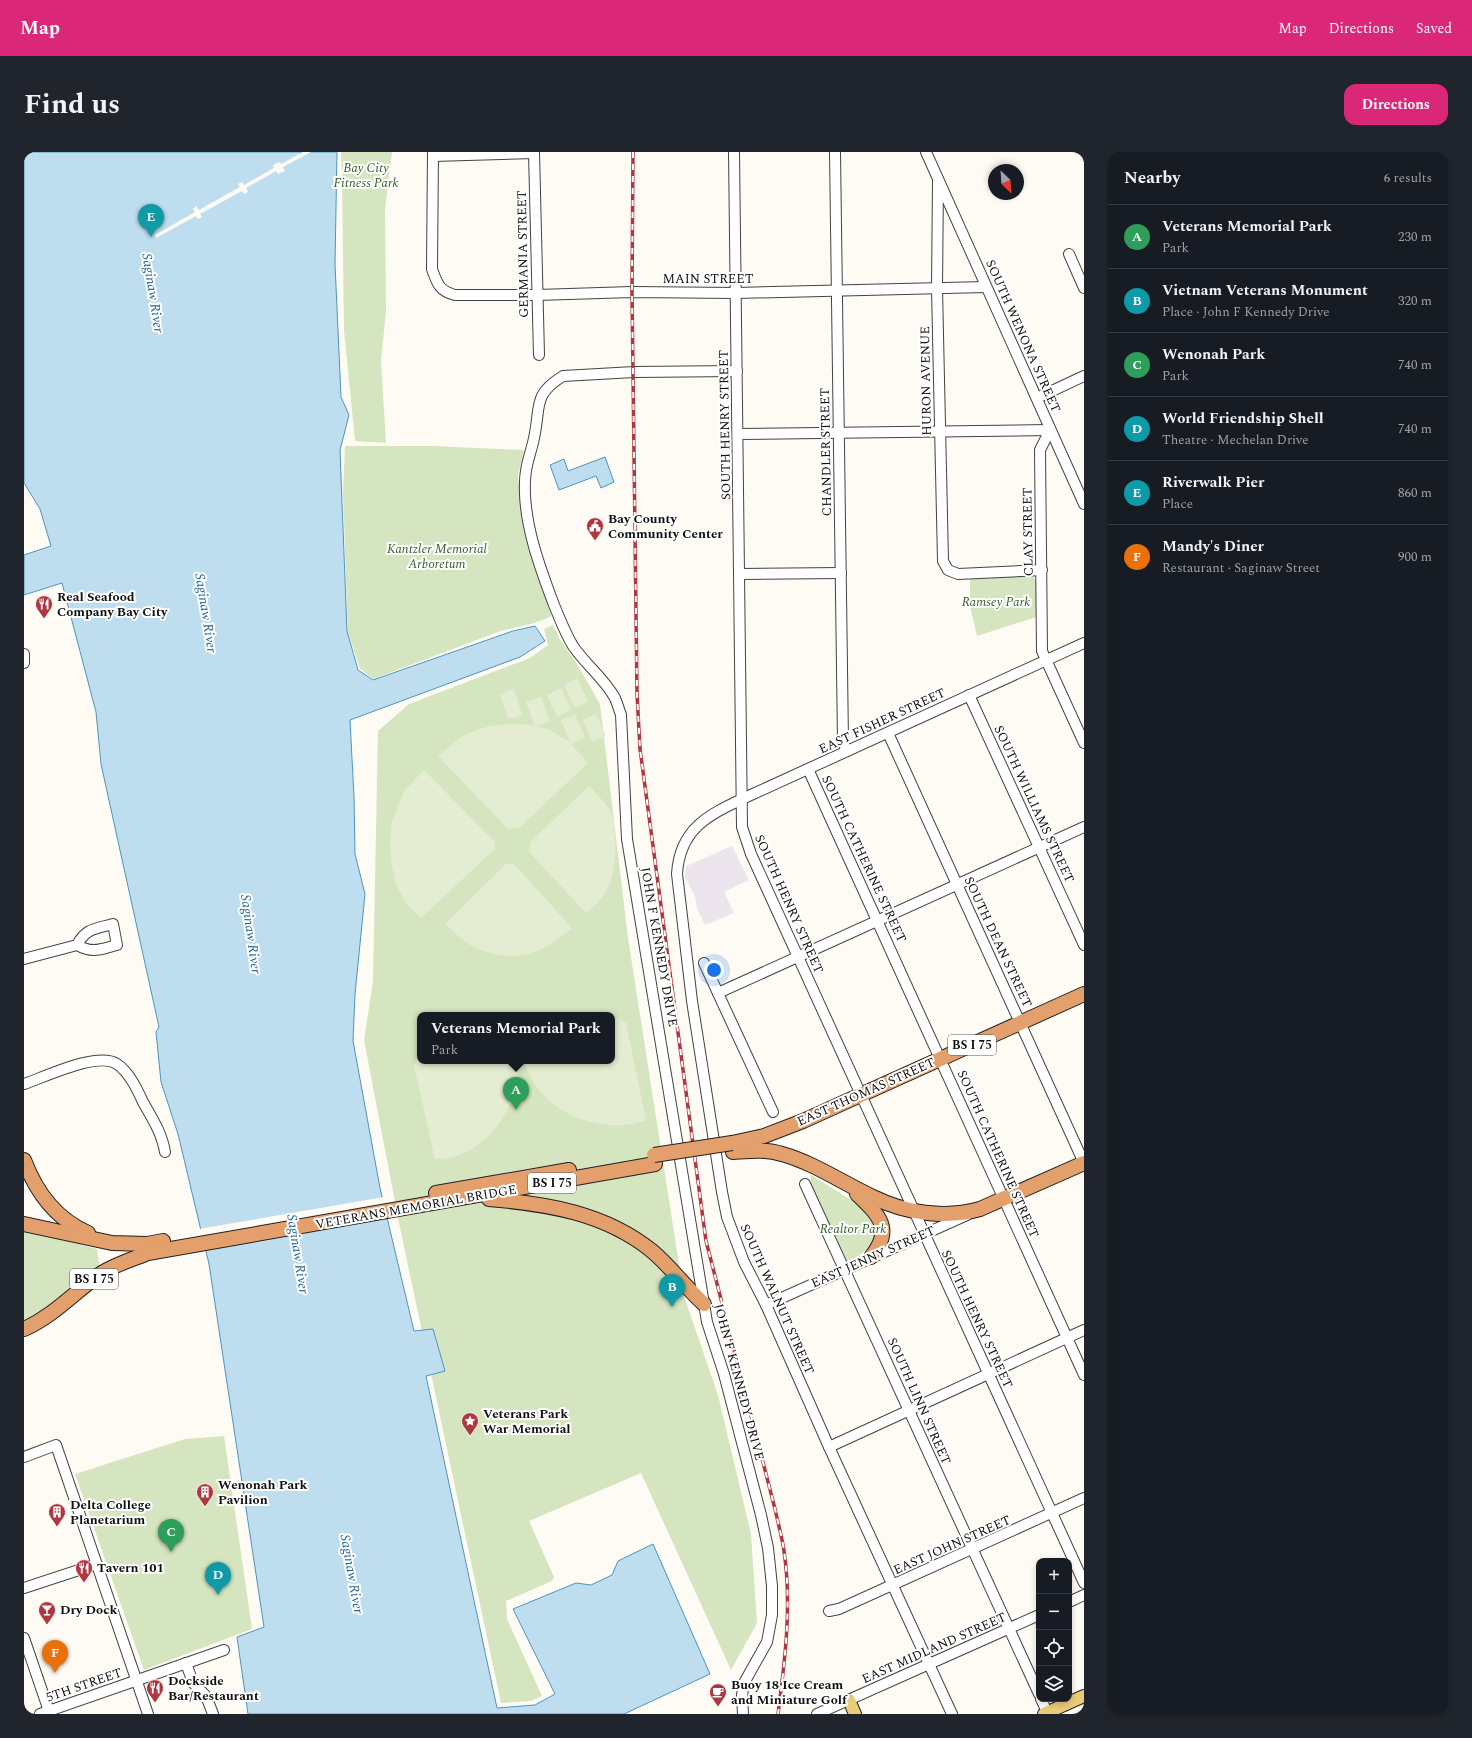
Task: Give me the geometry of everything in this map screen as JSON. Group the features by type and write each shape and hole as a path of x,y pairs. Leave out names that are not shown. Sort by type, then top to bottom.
{"highway":[{"name":"EAST THOMAS STREET","path":"733,1148 803,1121 1084,994"},
{"name":"VETERANS MEMORIAL BRIDGE","path":"24,1329 47,1317 90,1282 116,1265 173,1244 655,1160 733,1148 781,1154 808,1164 890,1205 913,1211"},
{"path":"24,1160 28,1172 50,1207 83,1231 112,1244"},
{"name":"VETERANS MEMORIAL BRIDGE","path":"448,1196 470,1198 655,1160"},
{"name":"EAST JENNY STREET","path":"913,1211 932,1213 966,1213 980,1210 1084,1163"},
{"path":"843,1182 870,1207 879,1218 883,1230 882,1238 880,1246 871,1257"},
{"path":"470,1198 533,1204 598,1219 639,1241 654,1252 704,1304"},
{"name":"VETERANS MEMORIAL BRIDGE","path":"24,1224 112,1244 173,1244"}],"main road":[{"path":"1047,1714 1084,1696"},
{"path":"849,1700 855,1714"}],"street":[{"path":"432,154 534,152"},
{"name":"GERMANIA STREET","path":"534,152 539,355"},
{"name":"SOUTH HENRY STREET","path":"734,152 742,827 745,840 860,1095 1084,1583"},
{"name":"CHANDLER STREET","path":"835,152 843,742 847,751"},
{"name":"SOUTH WENONA STREET","path":"926,152 1084,504"},
{"name":"MAIN STREET","path":"432,154 432,269 436,281 446,292 455,295 537,295 632,292 736,293 986,287"},
{"name":"HURON AVENUE","path":"938,179 937,289 941,554 945,567 948,570 958,574 1042,570"},
{"path":"1069,254 1084,288"},
{"name":"JOHN F KENNEDY DRIVE","path":"737,370 634,372 563,376 553,382 543,391 536,418 536,431 526,462 525,498 534,542 544,578 560,618 574,647 615,698 621,715 627,839 707,1322 724,1374 761,1515 768,1548 772,1586 772,1615 767,1642 744,1683 742,1695 743,1714"},
{"path":"1037,398 1084,376"},
{"path":"738,434 1050,430"},
{"name":"CLAY STREET","path":"1050,430 1040,450 1042,651 1084,743"},
{"path":"740,574 841,573"},
{"name":"EAST FISHER STREET","path":"694,828 709,816 742,799 1084,643"},
{"path":"24,654 24,663"},
{"name":"SOUTH WILLIAMS STREET","path":"970,695 1084,945"},
{"name":"SOUTH DEAN STREET","path":"888,733 1084,1163"},
{"name":"SOUTH CATHERINE STREET","path":"808,769 1084,1375"},
{"path":"718,993 1084,827"},
{"name":"SOUTH WALNUT STREET","path":"694,828 682,847 678,860 677,874 692,1001 727,1217 744,1262 766,1305 952,1714"},
{"path":"24,959 77,945"},
{"path":"704,963 773,1112"},
{"path":"24,1084 93,1060 111,1061 122,1068 135,1086 157,1125 165,1148"},
{"name":"SOUTH LINN STREET","path":"805,1184 1036,1688"},
{"name":"EAST JENNY STREET","path":"766,1305 871,1257 980,1210"},
{"path":"829,1446 1084,1330"},
{"path":"24,1457 56,1445 98,1564 148,1714"},
{"name":"EAST JOHN STREET","path":"829,1611 839,1610 1084,1498"},
{"path":"24,1588 98,1564"},
{"path":"1072,1601 1084,1595"},
{"name":"EAST MIDLAND STREET","path":"817,1714 1036,1616"},
{"path":"24,1638 46,1713"},
{"name":"5TH STREET","path":"46,1713 224,1650"},
{"path":"186,1664 193,1683 206,1696 213,1714"},
{"path":"1042,1702 1047,1714"}],"shaded area":[{"path":"732,846 749,880 724,892 734,913 705,925 697,909 695,897 685,877 686,866"}],"green space":[{"name":"Bay City Fitness Park","path":"341,152 392,152 385,209 386,311 381,361 386,443 355,441 344,330"},
{"name":"Kantzler Memorial Arboretum","path":"345,446 433,446 524,450 518,476 522,513 528,546 550,608 551,616 533,623 501,631 373,679 360,669 348,632 343,492"},
{"name":"Ramsey Park","path":"970,576 1033,577 1036,581 1036,617 977,636 970,606"},
{"path":"553,625 559,638 577,664 600,704 628,938 684,1296 718,1395 751,1534 757,1623 731,1670 641,1473 529,1521 554,1577 552,1581 506,1601 507,1619 542,1696 531,1701 501,1703 399,1223 364,1040 373,982 378,731 409,704 530,658 548,645 544,629"},
{"path":"577,678 588,702 575,708 564,685"},
{"path":"561,688 571,710 557,717 547,695"},
{"path":"514,689 522,715 508,719 500,694"},
{"path":"541,697 550,721 535,726 526,702"},
{"path":"575,714 585,737 571,744 588,763 519,828 508,829 438,756 457,740 467,734 488,727 500,725 512,724 535,726 552,731 570,742 561,720"},
{"path":"596,714 606,736 592,742 583,720"},
{"path":"424,770 494,841 495,849 421,918 406,904 396,884 391,861 390,841 392,821 404,791"},
{"path":"589,786 604,801 611,812 614,824 615,859 614,869 608,888 595,905 586,913 529,852 530,842"},
{"path":"506,864 514,864 572,928 561,937 538,951 514,956 488,952 470,945 445,924"},
{"path":"615,1018 626,1023 646,1120 628,1125 608,1125 592,1122 563,1111 550,1102 539,1090 525,1064 615,1064"},
{"path":"417,1058 417,1064 517,1064 517,1078 510,1105 496,1128 487,1137 477,1146 465,1152 453,1157 435,1159 414,1066"},
{"name":"Realtor Park","path":"811,1175 861,1206 872,1222 875,1238 866,1249 851,1260 846,1261 844,1258 811,1186"},
{"path":"24,1230 97,1249 100,1269 24,1325"},
{"path":"224,1436 252,1629 144,1670 75,1474 185,1439"}],"water":[{"name":"Saginaw River","path":"24,152 337,152 335,264 341,397 349,415 340,450 347,631 358,670 373,680 513,631 535,626 545,641 520,657 350,720 355,854 365,894 355,994 353,1041 380,1188 414,1331 433,1329 445,1371 426,1376 497,1708 535,1705 555,1694 513,1609 576,1583 591,1585 612,1575 618,1561 653,1544 710,1674 624,1714 248,1714 237,1637 264,1627 209,1264 178,1134 161,1082 156,1032 159,1027 101,764 96,712 62,583 24,595 24,555 51,546 40,509 24,483"},
{"path":"605,457 614,482 601,488 596,476 559,490 550,465 564,459 568,471"}],"pier":[{"path":"303,152 311,152 283,167 285,171 278,174 276,171 246,188 248,192 244,194 242,191 200,214 202,217 198,219 196,216 156,238 155,235 195,212 193,209 196,206 199,210 240,187 238,184 242,182 244,185 274,168 273,165 279,162 281,164"},
{"path":"384,1197 388,1218 204,1250 199,1229"}],"railway":[{"path":"633,152 632,292 637,694 640,749 706,1241 775,1509 784,1551 787,1592 787,1632 778,1714"}],"place":[{"name":"Riverwalk Pier","path":"151,237"},
{"name":"Bay County Community Center","path":"595,541"},
{"name":"Real Seafood Company Bay City","path":"44,619"},
{"name":"Veterans Memorial Park","path":"516,1110"},
{"name":"Vietnam Veterans Monument","path":"672,1307"},
{"name":"Veterans Park War Memorial","path":"470,1436"},
{"name":"Wenonah Park Pavilion","path":"205,1507"},
{"name":"Delta College Planetarium","path":"57,1527"},
{"name":"Wenonah Park","path":"171,1552"},
{"name":"Tavern 101","path":"84,1583"},
{"name":"World Friendship Shell","path":"218,1595"},
{"name":"Dry Dock","path":"47,1625"},
{"name":"Mandy's Diner","path":"55,1673"},
{"name":"Dockside Bar/Restaurant","path":"155,1703"},
{"name":"Buoy 18 Ice Cream and Miniature Golf","path":"718,1707"}]}
